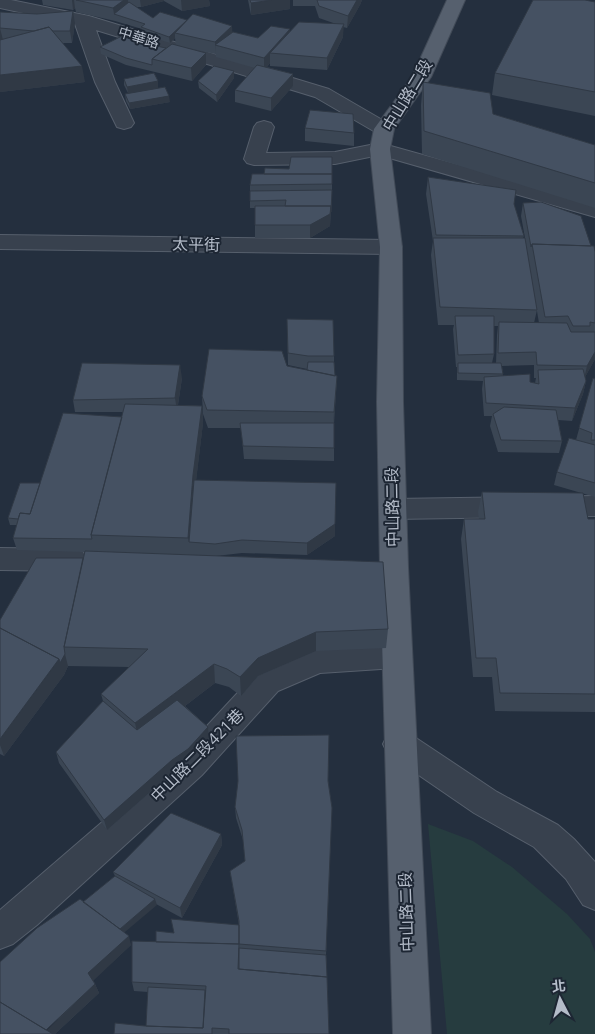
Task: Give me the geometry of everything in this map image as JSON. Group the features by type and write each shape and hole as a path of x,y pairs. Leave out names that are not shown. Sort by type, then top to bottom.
{"main road":[{"name":"中山路二段","path":"412,1034 399,744 392,509 390,402 392,247 382,139 421,77 456,0"}],"street":[{"name":"中華路","path":"0,3 83,20 322,93 382,139"},
{"path":"83,20 105,82 124,123"},
{"path":"264,127 254,159 335,158 382,139 595,210"},
{"name":"太平街","path":"0,242 392,247"},
{"path":"392,509 595,506"},
{"path":"0,559 98,561"},
{"path":"364,566 394,567"},
{"name":"中山路二段421巷","path":"0,932 25,913 191,765 267,682 317,660 396,655"},
{"path":"399,744 445,773 480,799 541,832 569,857 590,882 595,893"}],"green space":[{"path":"428,824 473,841 512,867 567,914 590,939 595,952 595,1034 447,1034"}],"building":[{"path":"76,0 124,0 113,8"},
{"path":"250,0 272,0 251,3"},
{"path":"317,0 357,0 348,16 319,6"},
{"path":"533,0 585,0 595,2 595,92 495,73"},
{"path":"129,2 153,18 160,12 187,20 169,37 141,27 145,24 114,14"},
{"path":"73,11 70,31 53,31 49,27 34,31 0,28 0,12 37,14"},
{"path":"193,14 232,26 215,42 175,33"},
{"path":"299,22 344,24 327,58 270,53"},
{"path":"271,26 290,29 264,58 215,45 233,32 258,38"},
{"path":"49,27 82,66 0,75 0,40"},
{"path":"122,36 141,43 166,48 152,59 152,65 126,58 100,47"},
{"path":"172,44 206,53 191,68 152,59"},
{"path":"257,65 293,74 271,98 235,90"},
{"path":"214,66 234,71 216,95 198,81"},
{"path":"154,73 158,81 127,87 124,79"},
{"path":"423,82 490,93 493,114 595,145 595,183 424,131"},
{"path":"165,87 169,96 129,103 125,94"},
{"path":"310,110 353,114 354,133 305,128"},
{"path":"291,157 332,157 332,174 264,174 265,168 289,169"},
{"path":"252,174 332,174 332,184 250,185"},
{"path":"428,177 516,190 514,204 524,236 436,235"},
{"path":"332,190 331,212 331,206 285,206 286,200 250,201 250,191"},
{"path":"541,202 581,216 591,246 532,244 531,247 523,203"},
{"path":"255,206 331,206 330,214 310,225 255,225"},
{"path":"433,238 525,238 537,310 440,307"},
{"path":"532,244 594,246 595,323 590,322 590,326 573,326 568,316 545,317"},
{"path":"455,316 494,316 494,354 458,355"},
{"path":"287,319 333,320 334,356 308,356 288,353"},
{"path":"499,322 567,323 571,332 595,332 595,352 587,366 537,365 536,352 498,353"},
{"path":"209,349 282,351 287,366 337,376 334,412 207,410 202,396"},
{"path":"308,362 334,362 335,376 307,370"},
{"path":"82,363 180,365 175,398 73,400"},
{"path":"458,363 501,363 503,374 458,373"},
{"path":"583,369 586,381 575,408 486,403 484,377 530,374 530,382 539,384 538,370"},
{"path":"593,378 595,379 595,440 591,440 592,433 579,428"},
{"path":"125,404 202,406 193,475 188,538 91,535"},
{"path":"504,407 556,410 562,441 501,440 493,414"},
{"path":"63,413 122,417 91,535 92,539 13,538 20,513 30,514"},
{"path":"240,423 334,423 334,448 243,446"},
{"path":"569,438 595,445 595,483 557,472"},
{"path":"194,480 336,483 335,524 307,543 242,540 215,544 189,542"},
{"path":"20,483 40,483 30,514 20,513 18,519 8,518"},
{"path":"482,492 583,493 588,519 595,519 595,694 500,693 496,658 476,658 464,519 485,519"},
{"path":"85,551 383,562 388,629 316,632 258,658 240,677 214,664 135,723 101,694 148,649 64,647"},
{"path":"36,558 83,558 64,647 65,654 60,663 59,659 0,628 0,620"},
{"path":"0,628 59,659 0,739"},
{"path":"177,700 208,727 188,749 172,760 104,820 56,752 103,701 137,730"},
{"path":"329,735 328,781 332,808 326,951 239,944 239,921 230,871 245,861 242,830 235,807 238,781 236,736"},
{"path":"171,813 221,834 180,908 113,872"},
{"path":"115,876 155,899 120,929 83,902"},
{"path":"80,899 129,936 88,973 95,984 46,1030 0,1002 0,962 37,928"},
{"path":"171,919 239,925 239,944 156,942 156,931 174,933"},
{"path":"132,941 239,944 238,969 327,977 329,1034 229,1034 229,1029 212,1028 212,1034 114,1034 115,1023 203,1028 206,986 132,982"},
{"path":"239,948 326,955 327,977 239,969"},
{"path":"148,987 205,990 203,1028 146,1026"},
{"path":"0,1002 53,1034 0,1034"}]}
